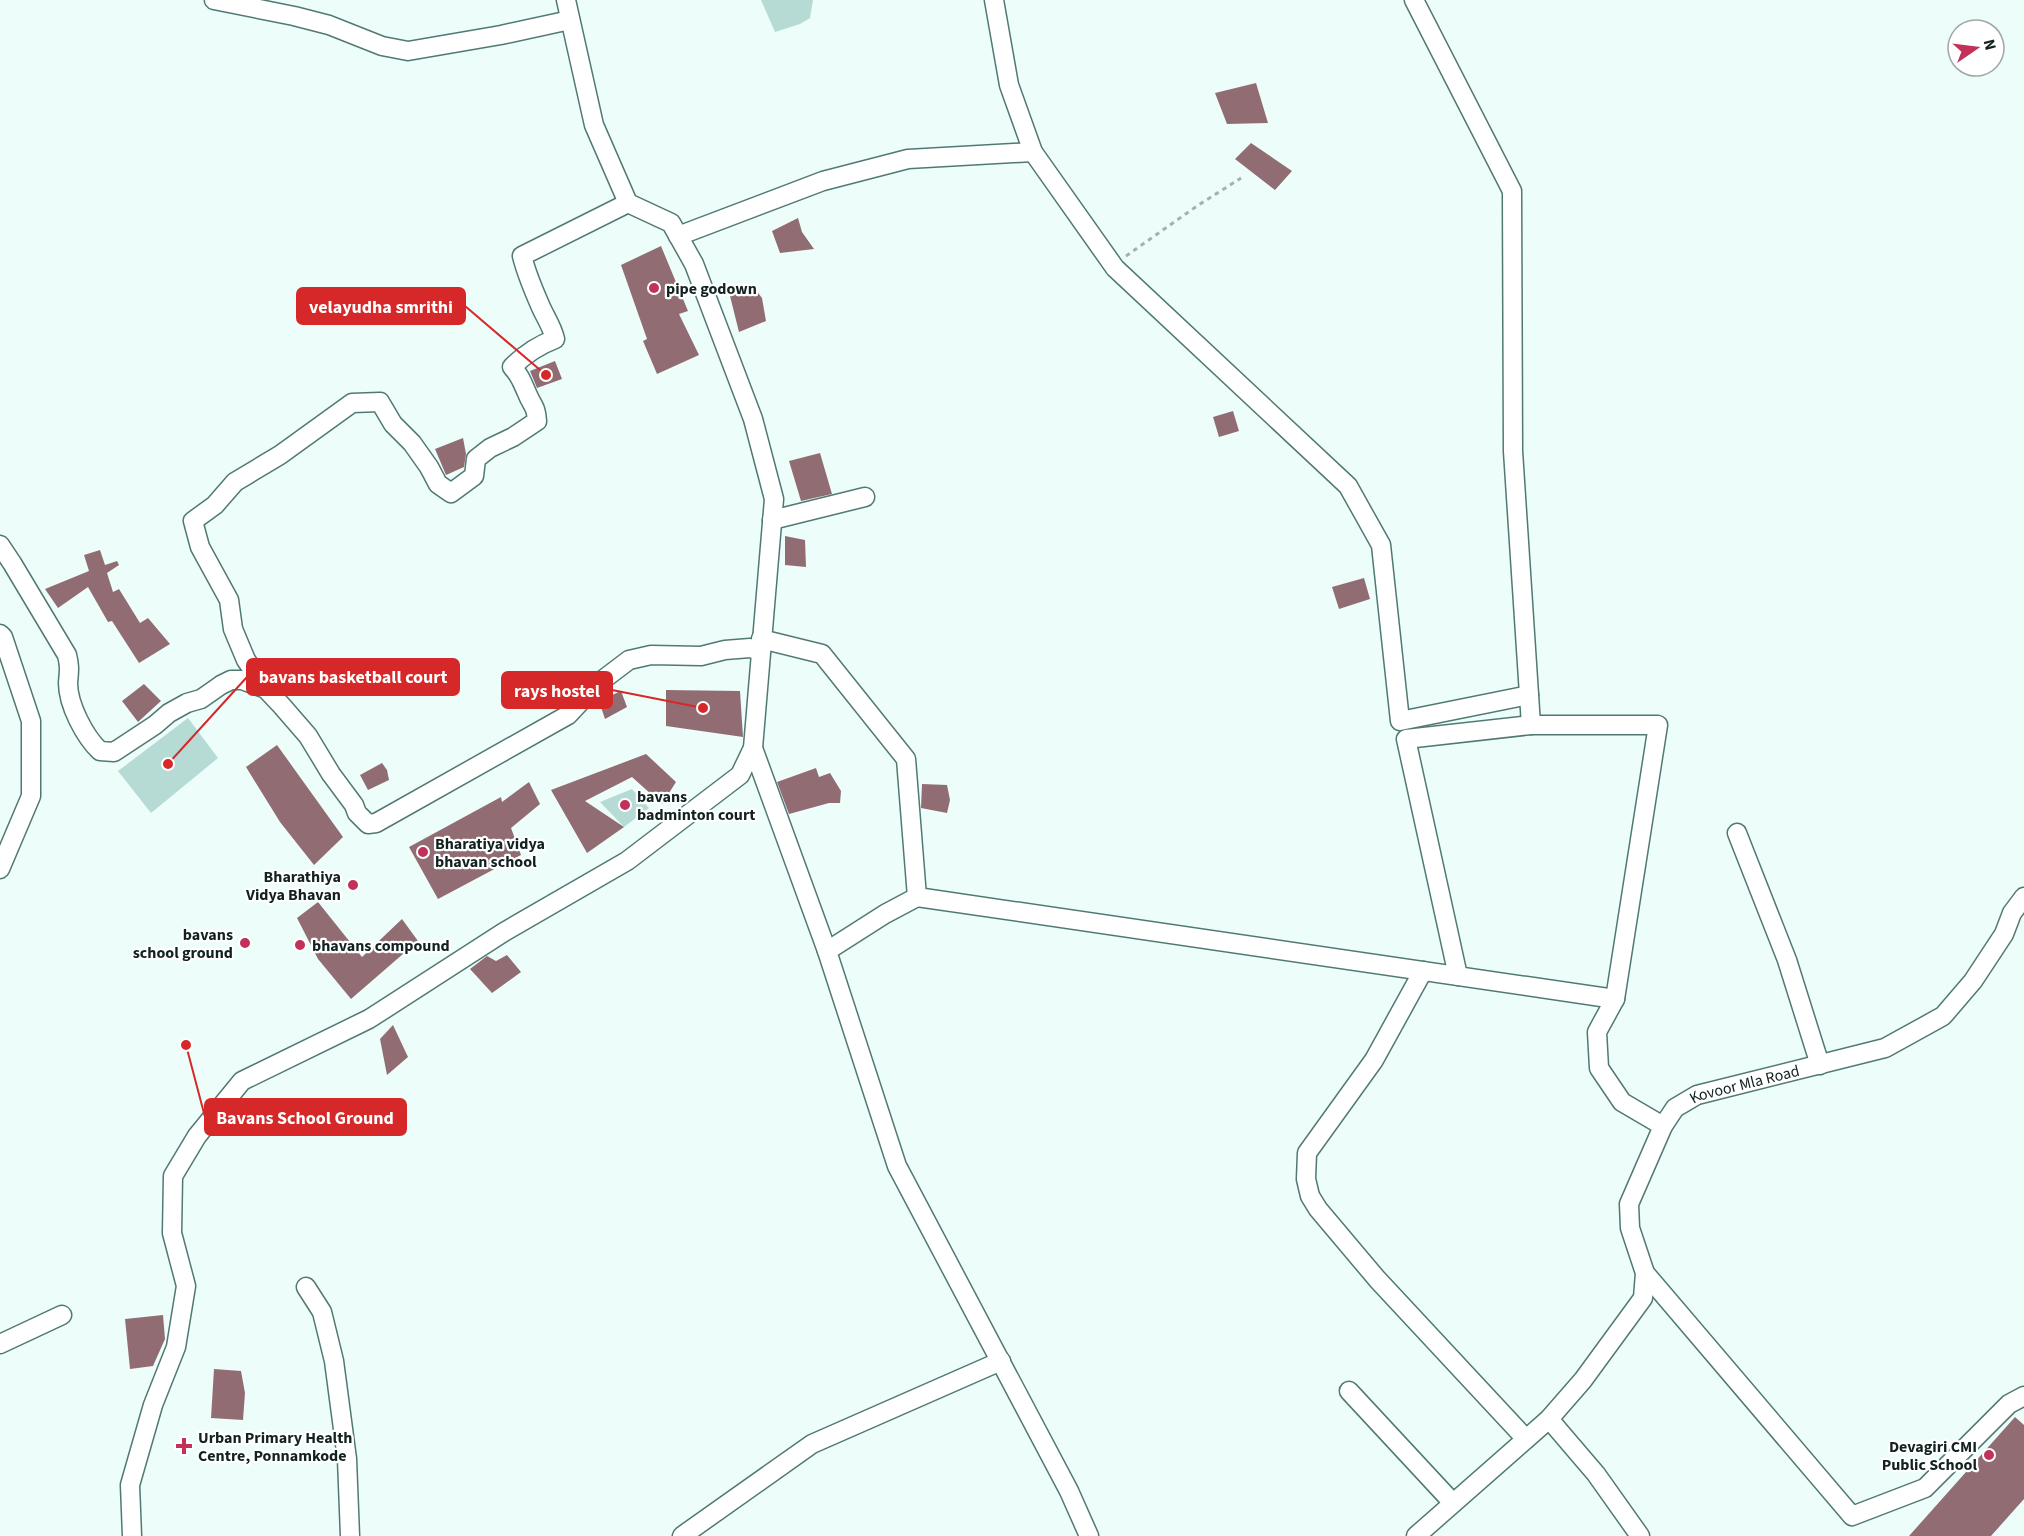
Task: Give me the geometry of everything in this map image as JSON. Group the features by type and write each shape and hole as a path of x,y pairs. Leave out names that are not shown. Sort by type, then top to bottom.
{"street":[{"path":"214,0 329,25 382,46 408,51 570,20"},
{"path":"132,1536 130,1485 153,1405 176,1347 186,1286 172,1233 173,1176 197,1136 242,1081 369,1018 504,932 627,861 740,775 753,748 774,499 753,419 694,264 670,223 628,203 594,125 566,0"},
{"path":"994,0 1009,85 1033,152 1113,266 1348,486 1381,545 1400,722 1529,695"},
{"path":"1414,0 1512,191 1513,451 1531,725"},
{"path":"678,236 824,181 908,159 1033,152"},
{"path":"628,203 522,256 525,270 552,326 555,339 522,357 512,366 521,376 528,396 536,408 537,422 489,448 476,459 474,476 464,484 451,493 438,484 429,467 412,443 393,424 380,402 352,403 280,455 235,482 215,505 194,521 200,547 228,600 233,629 246,660 266,689 308,736 357,813 368,824 376,823 568,715 596,684 629,660 651,655 701,656 760,645 822,654 906,759 917,897"},
{"path":"772,520 865,496"},
{"path":"0,545 67,655 71,671 68,684 72,703 89,741 100,752 114,752 128,745 169,713 187,703 201,699 221,684 231,680 242,680 266,689"},
{"path":"0,634 3,637 31,722 31,796 0,869"},
{"path":"1458,976 1406,739 1531,725 1658,725 1615,999 1598,1032 1599,1068 1622,1102 1663,1126"},
{"path":"753,748 827,951 897,1166 1069,1491 1089,1536"},
{"path":"1737,833 1786,960 1820,1065"},
{"path":"827,951 885,914 917,897 1615,999"},
{"name":"Kovoor Mla Road","path":"1416,1536 1435,1528 1453,1503 1549,1419 1583,1380 1643,1298 1645,1273 1630,1228 1629,1204 1663,1126 1674,1108 1697,1095 1885,1048 1943,1016 1973,981 2004,934 2012,913 2024,897"},
{"path":"1423,972 1374,1060 1307,1154 1306,1179 1310,1196 1318,1209 1370,1270 1526,1439"},
{"path":"1645,1273 1852,1516 1925,1488 2009,1404 2024,1396"},
{"path":"306,1287 322,1312 334,1361 347,1459 350,1536"},
{"path":"0,1344 62,1316"},
{"path":"682,1536 812,1444 1001,1361"},
{"path":"1349,1391 1453,1503"},
{"path":"1549,1419 1596,1474 1640,1536"}],"path":[{"path":"1113,266 1197,206 1242,178"}],"green space":[{"path":"761,0 813,0 810,18 800,24 775,32"},
{"path":"188,718 218,758 151,813 118,771"},
{"name":"bavans badminton court","path":"632,789 649,808 624,827 600,802"}],"building":[{"path":"1256,83 1268,123 1227,124 1215,93"},
{"path":"1251,143 1292,171 1275,190 1235,159"},
{"path":"798,218 802,232 814,249 780,253 772,231"},
{"path":"661,246 688,311 679,314 699,355 657,374 643,341 647,339 621,265"},
{"path":"753,286 762,298 766,321 739,332 729,292"},
{"path":"555,361 562,379 537,388 530,371"},
{"path":"1233,411 1239,431 1219,437 1213,417"},
{"path":"463,438 466,454 464,467 446,475 435,449"},
{"path":"820,453 832,494 801,501 789,461"},
{"path":"785,536 805,540 806,567 785,565"},
{"path":"100,550 105,565 117,561 119,565 107,573 113,592 119,589 140,623 148,618 170,644 139,663 112,621 108,622 88,587 58,608 45,589 89,571 84,555"},
{"path":"1364,578 1370,599 1339,609 1332,587"},
{"path":"144,684 161,701 138,722 122,701"},
{"path":"666,690 740,691 743,737 666,726"},
{"path":"621,691 627,707 605,719 599,701"},
{"path":"277,745 343,837 314,865 280,822 246,767"},
{"path":"646,754 676,782 662,804 632,777 585,801 624,827 587,853 551,790"},
{"path":"382,763 387,770 389,780 368,790 360,775"},
{"path":"816,768 819,777 830,773 841,791 840,803 829,803 789,814 777,782"},
{"path":"529,782 540,804 511,828 521,855 438,899 409,847 501,797 502,802"},
{"path":"922,784 947,785 950,800 947,813 921,808"},
{"path":"318,902 362,957 402,919 418,941 351,999 318,959 297,918"},
{"path":"507,955 521,972 492,993 470,969 487,956 496,961"},
{"path":"393,1025 408,1057 387,1075 380,1039"},
{"path":"163,1315 165,1339 153,1366 130,1369 125,1319"},
{"path":"214,1369 241,1371 245,1393 243,1420 211,1418"},
{"name":"Devagiri CMI Public School","path":"2015,1417 2024,1425 2024,1499 1991,1536 1909,1536"}],"place":[{"name":"pipe godown","path":"654,288"},
{"name":"velayudha smrithi","path":"546,375"},
{"name":"rays hostel","path":"703,708"},
{"name":"bavans basketball court","path":"168,764"},
{"name":"bavans badminton court","path":"625,805"},
{"name":"Bharatiya vidya bhavan school","path":"423,852"},
{"name":"Bharathiya Vidya Bhavan","path":"353,885"},
{"name":"bavans school ground","path":"245,943"},
{"name":"bhavans compound","path":"300,945"},
{"name":"Bavans School Ground","path":"186,1045"},
{"name":"Urban Primary Health Centre, Ponnamkode","path":"184,1446"},
{"name":"Devagiri CMI Public School","path":"1989,1455"}]}
